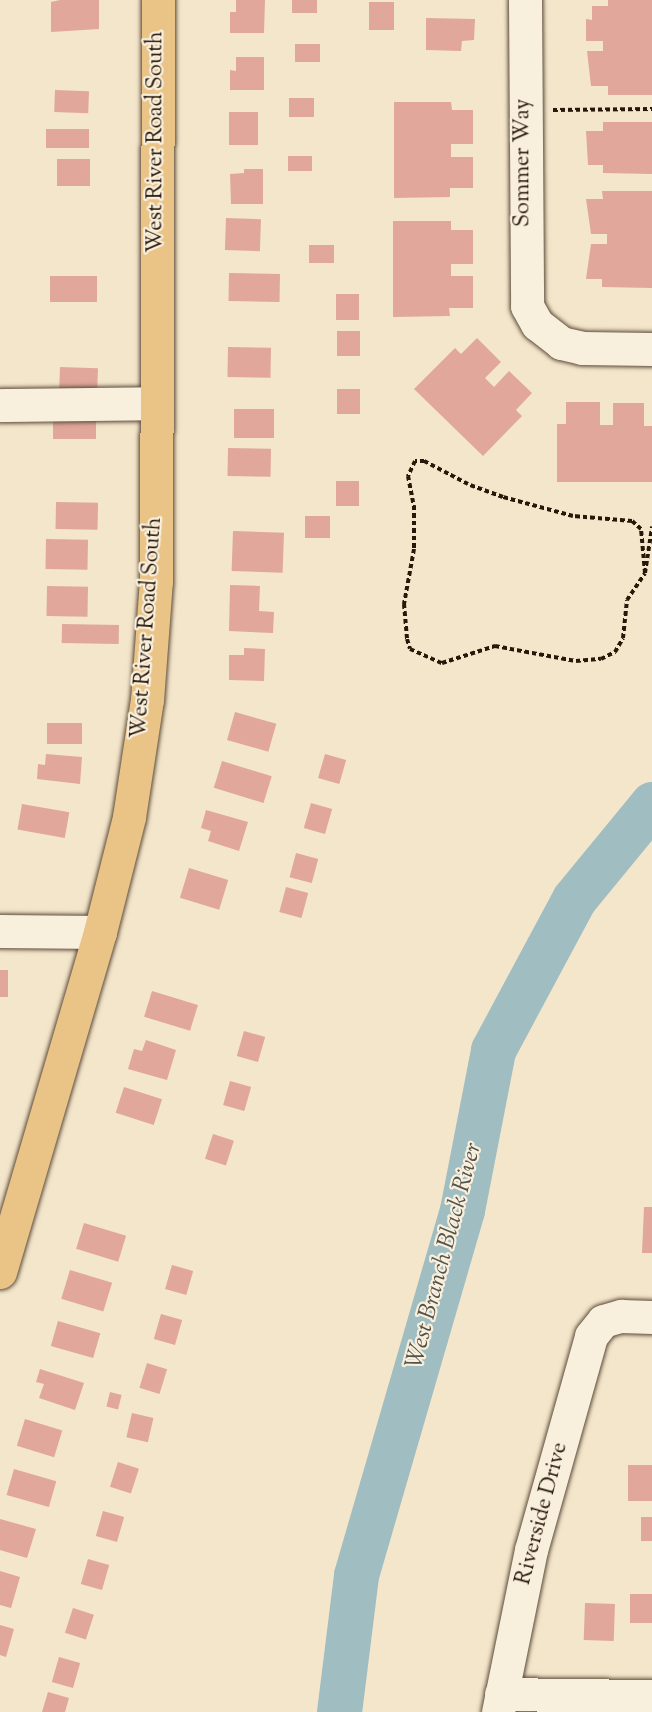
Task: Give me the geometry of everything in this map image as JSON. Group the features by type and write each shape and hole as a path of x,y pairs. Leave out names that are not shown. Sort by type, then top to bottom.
{"main road":[{"name":"West River Road South","path":"0,1272 100,932 129,817 147,700 156,581 158,0"}],"street":[{"name":"Sommer Way","path":"525,0 524,278 527,306 537,324 552,338 570,346 652,349"},
{"path":"0,405 157,403"},
{"path":"0,931 100,932"},
{"name":"Riverside Drive","path":"499,1703 531,1550 591,1336 603,1321 621,1316 652,1317"},
{"path":"499,1703 652,1696"}],"path":[{"path":"549,110 652,109"},
{"path":"645,573 640,528 632,521 573,516 486,492 433,463 415,461 411,465 407,483 414,506 414,549 404,604 408,646 416,652 449,663 495,646 576,661 601,659 619,646 627,600 645,573 652,527"}],"building":[{"path":"99,0 99,29 51,32 51,2"},
{"path":"236,0 265,0 264,33 230,33 230,12 236,12"},
{"path":"292,0 317,0 317,13 292,13"},
{"path":"608,0 652,0 652,95 608,95 608,86 591,86 587,51 603,51 603,41 586,41 586,19 592,20 592,6 608,6"},
{"path":"369,2 394,2 394,30 369,30"},
{"path":"426,18 475,19 474,40 462,41 461,51 426,50"},
{"path":"295,44 320,44 320,62 295,62"},
{"path":"236,57 264,57 264,90 230,90 230,70 236,71"},
{"path":"55,90 89,91 88,113 54,112"},
{"path":"289,98 314,98 314,117 289,117"},
{"path":"394,102 451,102 452,110 473,110 473,144 451,144 451,157 473,157 473,188 450,188 450,197 394,198"},
{"path":"229,112 258,112 258,145 229,145"},
{"path":"603,122 652,122 652,174 603,173 603,165 588,165 586,131 603,131"},
{"path":"46,129 89,129 89,148 46,148"},
{"path":"288,156 312,156 312,171 288,171"},
{"path":"57,159 90,159 90,186 57,186"},
{"path":"244,169 263,169 263,204 231,204 230,174 244,173"},
{"path":"602,191 652,191 652,288 602,287 602,279 586,279 591,244 607,244 607,234 591,234 586,199 603,199"},
{"path":"226,218 261,219 260,251 225,250"},
{"path":"393,221 451,221 451,230 473,230 473,264 451,264 451,276 473,276 473,308 449,308 450,316 393,317"},
{"path":"309,245 334,245 334,263 309,263"},
{"path":"229,273 280,274 280,302 229,301"},
{"path":"50,276 97,276 97,302 50,302"},
{"path":"336,294 359,294 359,320 336,320"},
{"path":"337,331 360,331 360,356 337,356"},
{"path":"477,338 501,362 485,378 494,387 509,371 532,393 516,410 522,416 483,456 414,389 455,348 461,354"},
{"path":"228,347 271,348 270,378 227,377"},
{"path":"60,367 98,368 97,393 59,392"},
{"path":"337,389 360,389 360,414 337,414"},
{"path":"566,402 600,402 600,425 613,425 613,403 644,403 644,426 652,426 652,482 557,482 557,424 566,424"},
{"path":"234,409 274,409 274,438 234,438"},
{"path":"53,416 96,416 96,439 53,439"},
{"path":"228,448 271,449 271,477 228,476"},
{"path":"336,481 359,481 359,506 336,506"},
{"path":"56,502 98,503 98,530 56,529"},
{"path":"305,516 330,516 330,538 305,538"},
{"path":"233,531 284,533 283,573 232,571"},
{"path":"46,539 88,540 87,570 45,569"},
{"path":"230,585 260,586 259,611 274,612 273,633 229,631"},
{"path":"47,586 88,587 87,617 46,616"},
{"path":"62,624 119,625 119,644 62,643"},
{"path":"244,648 265,649 264,681 229,680 229,655 244,655"},
{"path":"235,712 276,724 268,752 227,740"},
{"path":"47,723 82,723 82,744 47,744"},
{"path":"46,754 82,757 80,784 37,779 38,764 45,765"},
{"path":"325,754 346,760 339,784 318,778"},
{"path":"222,761 272,776 264,803 214,788"},
{"path":"311,803 332,809 325,834 304,828"},
{"path":"22,804 69,812 65,838 17,830"},
{"path":"206,810 248,822 239,851 208,841 211,831 201,828"},
{"path":"296,853 318,859 312,883 290,877"},
{"path":"189,868 228,880 219,910 180,898"},
{"path":"286,887 308,893 301,918 279,912"},
{"path":"0,970 8,970 8,997 0,997"},
{"path":"152,991 198,1005 190,1031 144,1017"},
{"path":"244,1031 265,1037 258,1062 237,1056"},
{"path":"146,1040 176,1050 167,1080 128,1069 134,1049 142,1051"},
{"path":"230,1081 251,1087 244,1111 223,1105"},
{"path":"124,1087 162,1099 154,1125 116,1113"},
{"path":"213,1134 234,1141 226,1166 205,1159"},
{"path":"644,1207 652,1207 652,1253 642,1253"},
{"path":"84,1223 126,1236 118,1262 76,1249"},
{"path":"172,1265 193,1271 186,1295 165,1289"},
{"path":"70,1270 112,1283 103,1312 61,1299"},
{"path":"161,1314 182,1320 175,1345 154,1339"},
{"path":"58,1321 100,1333 93,1358 51,1346"},
{"path":"147,1363 167,1369 159,1394 139,1388"},
{"path":"40,1369 84,1383 75,1410 39,1398 44,1384 36,1382"},
{"path":"110,1392 122,1395 118,1409 106,1407"},
{"path":"132,1413 153,1418 148,1442 126,1437"},
{"path":"25,1419 62,1430 54,1457 17,1446"},
{"path":"118,1462 139,1469 131,1494 110,1487"},
{"path":"628,1465 652,1465 652,1501 628,1501"},
{"path":"14,1469 56,1481 49,1507 7,1495"},
{"path":"103,1511 124,1517 117,1542 96,1536"},
{"path":"641,1517 652,1517 652,1541 641,1541"},
{"path":"0,1519 36,1529 27,1558 0,1550"},
{"path":"88,1559 109,1565 102,1590 81,1584"},
{"path":"0,1571 20,1577 11,1608 0,1605"},
{"path":"630,1594 652,1594 652,1623 630,1623"},
{"path":"585,1603 615,1604 614,1641 584,1640"},
{"path":"73,1608 94,1615 86,1640 65,1633"},
{"path":"0,1625 14,1629 6,1657 0,1655"},
{"path":"59,1657 80,1663 73,1688 52,1682"},
{"path":"48,1692 69,1698 65,1712 42,1712"}],"waterway":[{"name":"West Branch Black River","path":"339,1712 356,1575 462,1210 493,1050 574,899 652,804"}]}
